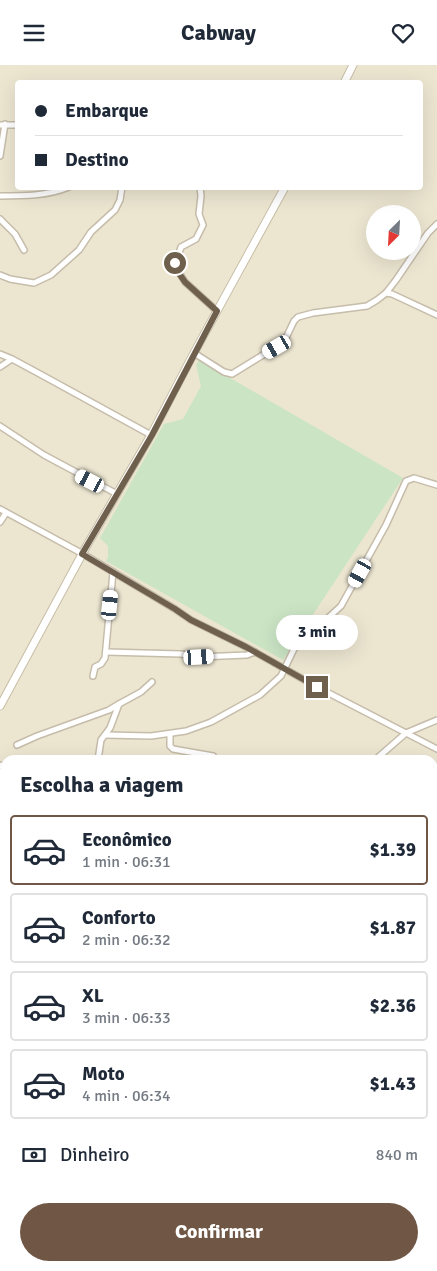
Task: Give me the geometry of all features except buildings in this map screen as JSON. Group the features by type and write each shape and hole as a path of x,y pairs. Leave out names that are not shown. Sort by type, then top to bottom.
{"street":[{"path":"346,80 353,65"},
{"path":"0,156 3,124"},
{"path":"0,196 40,195 62,190"},
{"path":"0,275 10,279 34,283 51,275 79,250 90,232 115,210 120,200 122,190"},
{"path":"201,190 199,214 203,225 196,239 181,247 175,266 185,282 217,311"},
{"path":"0,706 82,554 152,435 194,353 283,190"},
{"path":"0,219 15,234 24,251"},
{"path":"194,353 224,372 232,374 284,342 294,321 298,317 313,313 367,306 386,293 415,255 428,233 437,224"},
{"path":"386,293 437,315"},
{"path":"0,354 83,396 97,406 152,435"},
{"path":"0,367 12,359"},
{"path":"0,426 44,455 117,494"},
{"path":"105,735 170,735 198,728 260,695 281,676 294,649 341,606 386,525 406,481 414,478 437,485"},
{"path":"0,509 113,572 191,620 437,749"},
{"path":"0,522 6,513"},
{"path":"93,676 95,667 104,661 106,652 113,572"},
{"path":"106,652 181,654 199,657 247,655 255,652"},
{"path":"17,745 109,710 141,693 152,682"},
{"path":"98,755 100,740 110,728 119,705"},
{"path":"381,755 406,733 437,720"},
{"path":"170,735 170,746 173,749 207,755"}],"shaded area":[{"path":"0,65 437,65 437,755 0,755"}],"green space":[{"path":"199,360 403,478 283,660 106,561 108,546 100,538 164,424 183,419 201,386 196,365"}],"route":[{"path":"175,263 176,269 185,282 217,311 152,435 82,554 191,620 246,647 317,687"}]}
